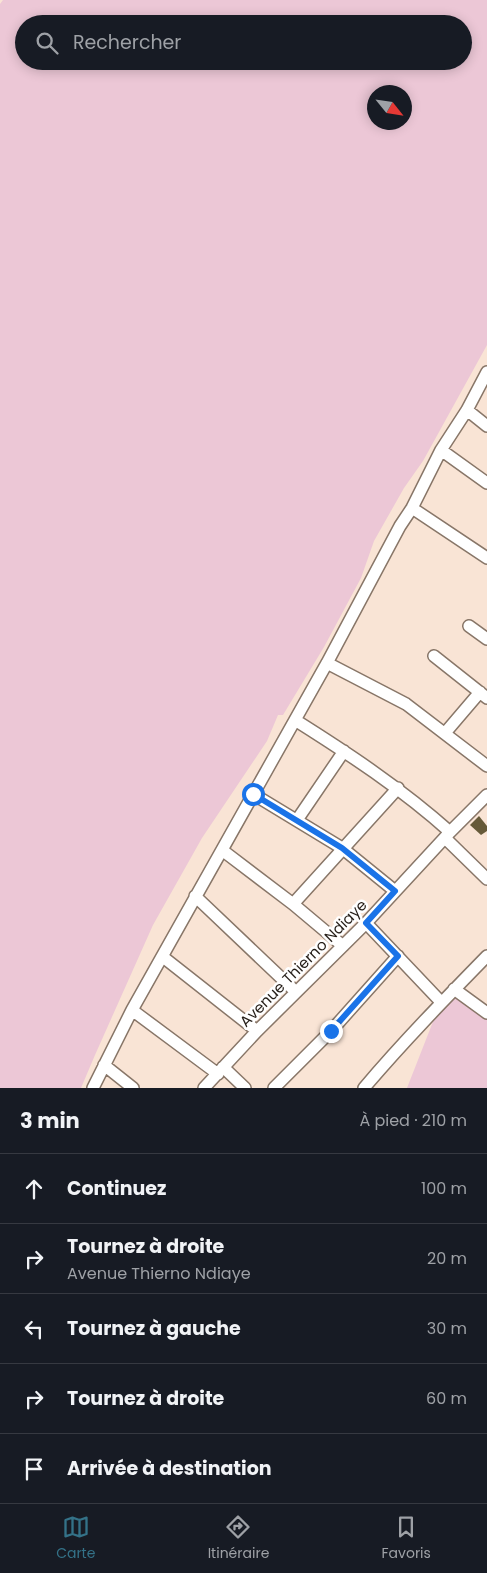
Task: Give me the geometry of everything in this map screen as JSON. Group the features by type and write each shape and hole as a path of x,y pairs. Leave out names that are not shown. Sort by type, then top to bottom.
{"street":[{"path":"93,1088 132,1010 328,663 400,526 412,508 441,450 487,372"},
{"path":"466,410 487,426"},
{"path":"441,450 487,483"},
{"path":"412,508 487,558"},
{"path":"469,626 487,639"},
{"path":"434,656 484,695 445,733"},
{"path":"328,663 406,704 487,766"},
{"path":"295,720 398,788 424,809 487,879"},
{"path":"297,820 344,751"},
{"path":"294,904 342,848 398,788"},
{"path":"253,794 342,848 395,891"},
{"name":"Avenue Thierno Ndiaye","path":"204,1088 257,1031 366,923 447,835 487,795"},
{"path":"222,850 294,904 343,946"},
{"path":"195,896 296,992"},
{"path":"366,923 441,1002"},
{"path":"274,1088 331,1031 398,956"},
{"path":"364,1088 441,1002 487,956"},
{"path":"163,957 257,1031"},
{"path":"454,990 487,1013"},
{"path":"132,1010 245,1088"},
{"path":"104,1064 133,1088"}],"shaded area":[{"path":"3,0 487,0 487,345 423,461 404,488 374,541 361,578 324,647 283,715 278,715 267,741 202,838 153,925 81,1088 0,1088 0,4"},
{"path":"456,996 487,1018 487,1088 407,1088 436,1014"}],"building":[{"path":"479,816 487,826 487,831 481,835 470,825"}],"route":[{"path":"253,794 342,848 395,891 366,923 398,956 331,1031"}]}
